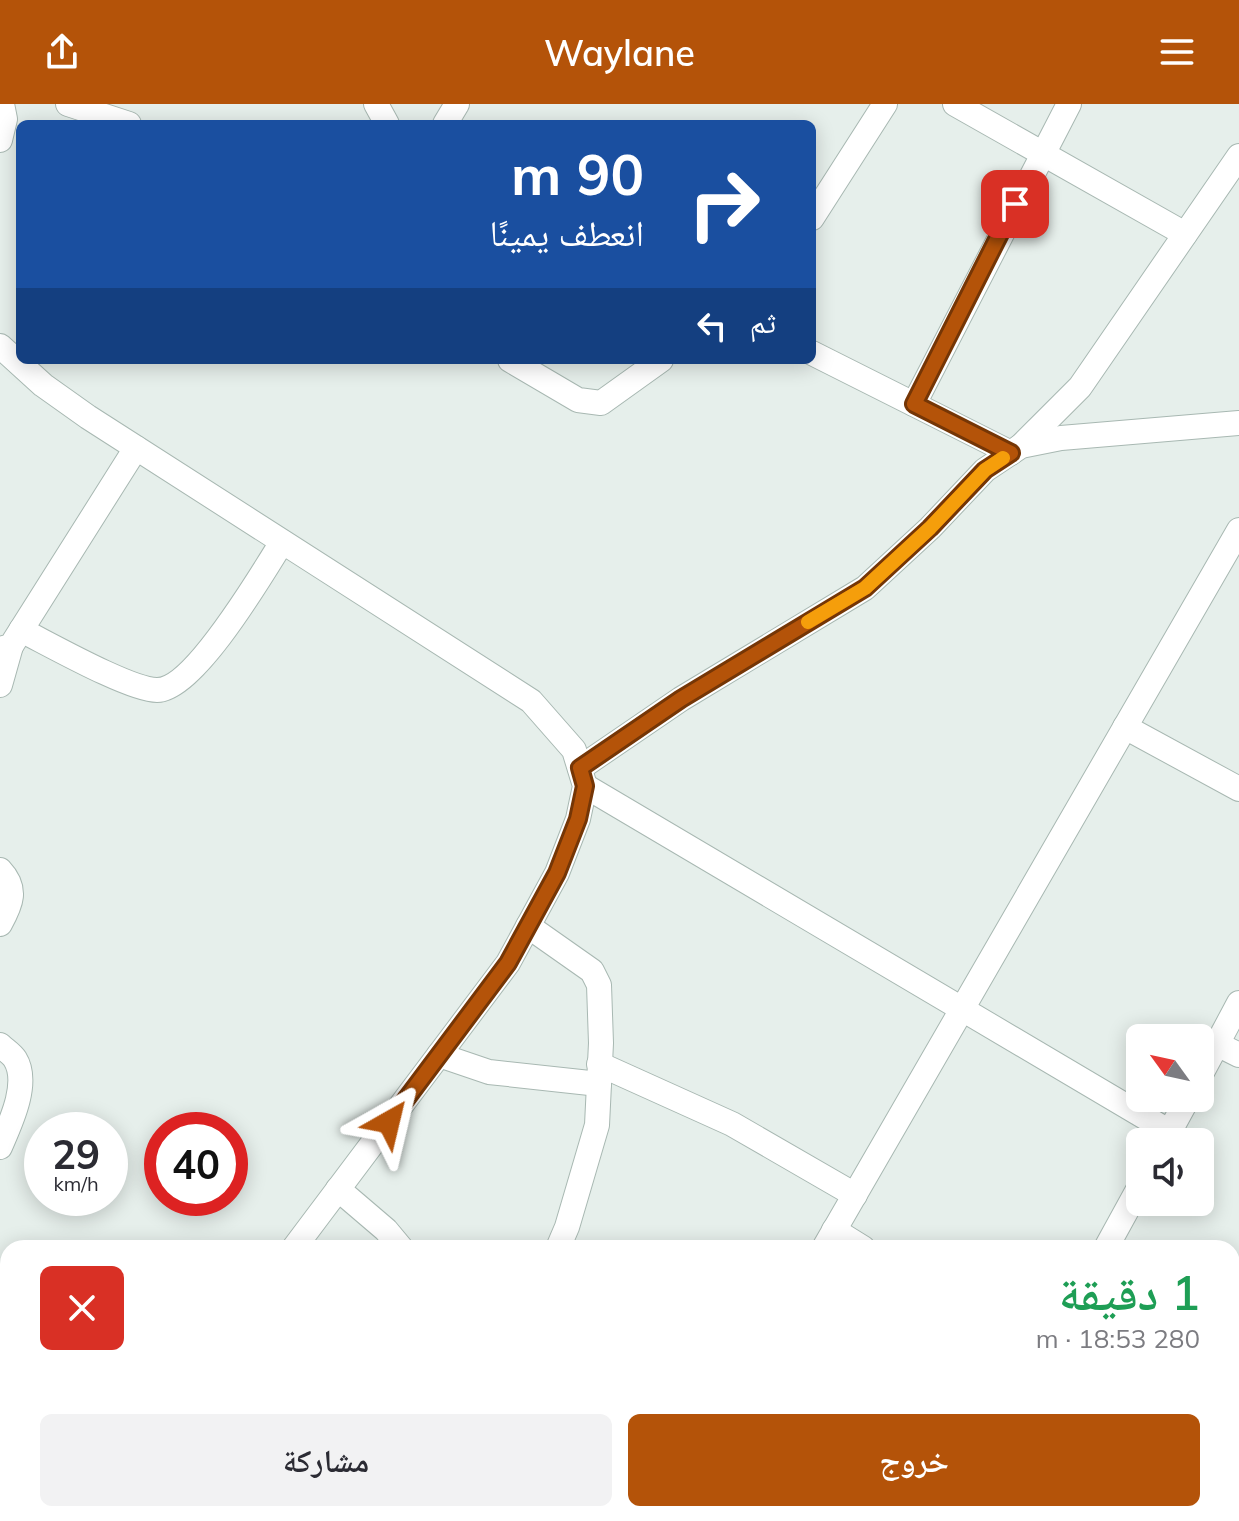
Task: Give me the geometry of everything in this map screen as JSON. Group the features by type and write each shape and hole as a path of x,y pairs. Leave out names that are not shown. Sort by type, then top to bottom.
{"street":[{"path":"2,104 5,119 2,136"},
{"path":"2,136 23,104"},
{"path":"68,104 117,120"},
{"path":"816,212 885,104"},
{"path":"955,104 1185,234"},
{"path":"914,404 1069,104"},
{"path":"582,777 681,699 865,588 930,528 985,470 1016,450 1080,387 1239,156"},
{"path":"0,346 16,361"},
{"path":"816,355 1016,450 1061,438 1239,423"},
{"path":"20,364 43,385 136,448 531,701 574,750 582,777 578,819 557,873 508,963 300,1240"},
{"path":"517,364 578,400 601,403 655,364"},
{"path":"0,685 11,642 136,448"},
{"path":"829,1239 1239,530"},
{"path":"11,642 155,690 168,688 200,663 282,542"},
{"path":"1125,727 1239,789"},
{"path":"582,777 963,1008 1153,1128"},
{"path":"0,870 13,890 11,904 0,924"},
{"path":"528,926 592,971 599,985 597,1125 561,1240"},
{"path":"1214,1050 1239,1003"},
{"path":"1217,1044 1239,1055"},
{"path":"0,1045 15,1059 21,1087 0,1147"},
{"path":"439,1055 489,1072 599,1074 732,1124 855,1195"},
{"path":"338,1189 394,1240"},
{"path":"1110,1240 1126,1212"}],"slow traffic":[{"path":"808,622 865,588 930,528 985,470 1003,458"}],"route":[{"path":"389,1122 508,963 557,873 578,819 585,786 580,768 681,699 865,588 930,528 985,470 1011,453 914,404 1015,204"}]}
